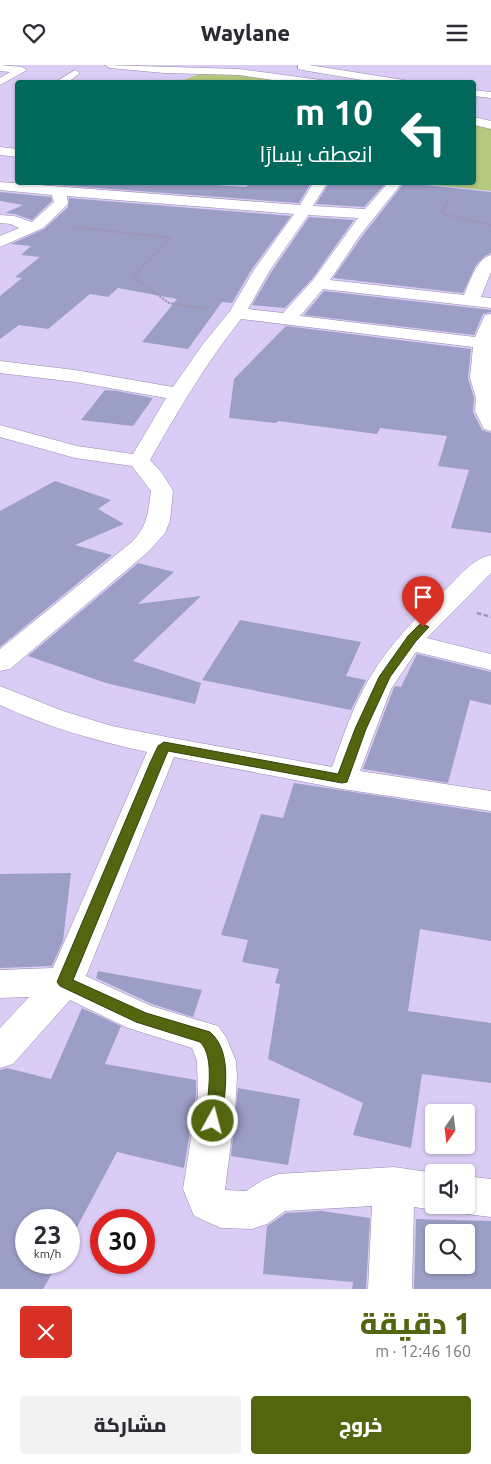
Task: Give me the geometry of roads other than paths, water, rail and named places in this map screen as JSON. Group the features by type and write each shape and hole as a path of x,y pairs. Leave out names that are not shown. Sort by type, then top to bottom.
{"street":[{"path":"110,65 238,72 298,80"},
{"path":"291,65 385,80"},
{"path":"0,68 22,69 0,82"},
{"path":"64,80 75,73"},
{"path":"476,93 491,95"},
{"path":"476,121 491,125"},
{"path":"0,151 15,153"},
{"path":"139,461 178,394 209,348 237,313 262,270 304,210 319,185"},
{"path":"288,319 319,285 355,231 393,185"},
{"path":"0,186 59,192 370,214"},
{"path":"0,242 35,226 61,203 59,192"},
{"path":"0,219 14,220 35,226"},
{"path":"470,301 478,287 486,265 491,260"},
{"path":"319,285 491,303"},
{"path":"237,313 482,343"},
{"path":"491,319 482,343 480,378 486,398 485,411 491,425"},
{"path":"0,367 76,376 178,394"},
{"path":"0,431 75,452 139,461 154,478 162,491 158,521 153,533 141,546 0,663"},
{"path":"342,779 384,677 409,642 488,567"},
{"path":"409,642 491,662"},
{"path":"0,694 30,710 65,723 164,746 342,779 491,801"},
{"path":"0,1053 65,982 164,746"},
{"path":"0,984 65,982 142,1018 205,1037 212,1043 218,1067 216,1105 205,1169 204,1193 209,1203 221,1209 252,1210 278,1193 414,1188 390,1289"},
{"path":"475,1196 491,1199"}]}
